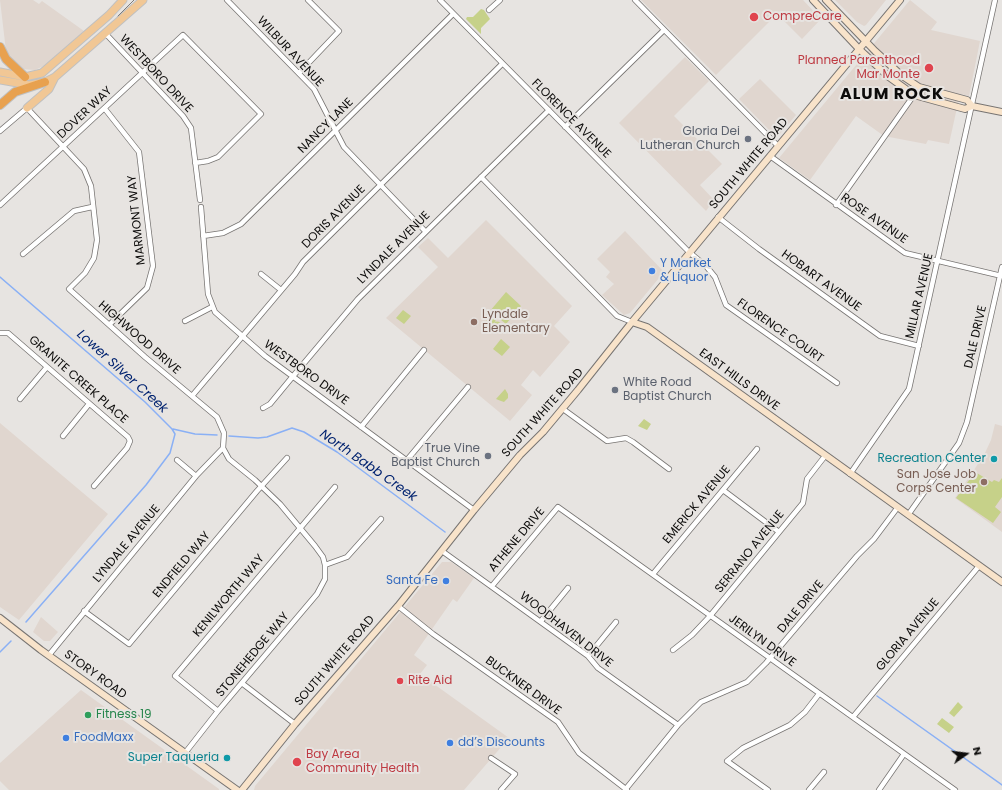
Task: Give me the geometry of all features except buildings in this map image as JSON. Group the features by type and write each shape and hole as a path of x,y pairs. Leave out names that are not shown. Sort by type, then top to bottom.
{"highway":[{"path":"0,47 6,59 25,77"},
{"path":"0,104 15,92 45,82"}],"main road":[{"path":"0,72 25,77 42,73 52,66 109,15 122,0"},
{"path":"0,80 29,85 45,82 55,77 143,0"},
{"path":"813,0 860,50 889,77 914,95 965,109 972,106 1002,112"},
{"path":"826,0 866,42 902,76 919,88 967,100 972,106"},
{"name":"SOUTH WHITE ROAD","path":"242,790 295,724 398,606 474,510 520,455 543,432 598,367 632,322 689,252 860,50 900,0"},
{"path":"27,108 49,89 55,77"},
{"path":"914,95 919,88"},
{"name":"EAST HILLS DRIVE","path":"632,322 647,327 1002,582"},
{"name":"STORY ROAD","path":"0,618 237,790"}],"street":[{"name":"WILBUR AVENUE","path":"227,0 314,89 344,147 425,231"},
{"path":"299,73 339,31 308,0"},
{"name":"FLORENCE AVENUE","path":"440,0 689,252"},
{"path":"489,10 500,0"},
{"path":"635,0 778,146"},
{"name":"MILLAR AVENUE","path":"850,474 909,389 995,0"},
{"name":"NANCY LANE","path":"203,236 223,233 241,224 453,14"},
{"path":"566,127 664,30"},
{"name":"WESTBORO DRIVE","path":"105,33 183,116 191,128 200,200"},
{"name":"DOVER WAY","path":"0,205 183,35 261,114 218,157 208,161 195,163"},
{"name":"DORIS AVENUE","path":"192,396 303,262 502,64"},
{"path":"836,205 914,95"},
{"path":"0,131 27,108"},
{"name":"HIGHWOOD DRIVE","path":"27,108 64,146 84,170 90,186 97,240 94,258 85,273 69,289 109,326 217,417 224,433 223,448"},
{"name":"MARMONT WAY","path":"105,109 139,152 153,266 147,288 109,326"},
{"name":"LYNDALE AVENUE","path":"263,408 270,404 358,299 425,231 549,110"},
{"name":"ROSE AVENUE","path":"770,156 836,205 905,253 1001,276"},
{"name":"EAST HILLS DRIVE","path":"480,177 617,316 632,322"},
{"name":"WESTBORO DRIVE","path":"201,207 208,294 212,307 220,317 242,337 293,376 474,510"},
{"path":"23,254 74,211 92,208"},
{"name":"HOBART AVENUE","path":"718,217 759,249 880,336 919,346"},
{"name":"FLORENCE COURT","path":"689,252 715,277 726,305 837,383"},
{"name":"DALE DRIVE","path":"908,514 959,443 967,422 1002,267"},
{"path":"260,274 281,290"},
{"path":"185,321 212,307"},
{"name":"GRANITE CREEK PLACE","path":"2,332 8,333 126,434 130,441 127,448 94,486"},
{"path":"361,427 424,350"},
{"path":"20,399 47,367"},
{"path":"407,460 468,387"},
{"path":"63,436 90,404"},
{"path":"562,409 607,441 626,438 669,469"},
{"path":"223,448 229,459 262,486 299,528 323,558 325,565 347,557 381,519"},
{"name":"LYNDALE AVENUE","path":"49,655 196,476 223,448"},
{"name":"EMERICK AVENUE","path":"653,574 757,449"},
{"name":"SERRANO AVENUE","path":"673,650 692,635 710,616 803,503 807,478 825,456"},
{"name":"ENDFIELD WAY","path":"84,611 129,644 262,486 288,458"},
{"path":"177,460 196,476"},
{"name":"KENILWORTH WAY","path":"218,711 175,676 335,487"},
{"path":"723,490 779,532"},
{"name":"JERILYN DRIVE","path":"558,507 955,790"},
{"name":"ATHENE DRIVE","path":"492,586 558,507"},
{"name":"DALE DRIVE","path":"626,790 678,725 701,702 747,682 770,659 856,556 874,539 898,507"},
{"name":"WOODHAVEN DRIVE","path":"442,550 541,621 588,656 598,668 678,725"},
{"name":"STONEHEDGE WAY","path":"185,753 218,711 243,684 317,594 325,579 325,565"},
{"name":"GLORIA AVENUE","path":"853,717 979,566"},
{"path":"541,621 568,588"},
{"name":"BUCKNER DRIVE","path":"398,606 433,634 558,722 580,753 626,790"},
{"path":"588,656 616,622"},
{"path":"243,684 295,724"},
{"path":"768,790 727,761 743,748 790,725 805,712 819,694"},
{"path":"879,790 904,754"},
{"path":"491,758 515,774 501,790"},
{"path":"809,790 824,772"}],"shaded area":[{"path":"0,0 33,0 39,4 42,1 84,31 48,64 35,70 22,69 13,64 6,51"},
{"path":"641,0 803,0 821,19 802,39 777,14 716,75"},
{"path":"835,0 886,0 864,26 857,22"},
{"path":"910,0 937,22 931,30 980,41 969,96 960,94 949,144 928,140 926,144 884,136 856,116 810,180 779,158"},
{"path":"685,57 709,81 674,116 722,164 700,185 714,200 706,211 619,123"},
{"path":"760,79 796,115 780,134 776,135 772,133 739,99"},
{"name":"Lyndale Elementary","path":"486,220 572,306 554,326 570,342 540,377 533,370 521,385 532,395 510,421 386,318 438,267 418,247 428,238 448,258"},
{"path":"625,231 664,272 630,313 624,315 602,295 614,284 606,277 610,272 597,259"},
{"path":"0,423 108,514 19,620 0,607"},
{"name":"San Jose Job Corps Center","path":"995,424 1002,426 1002,532 955,498 984,455 991,440"},
{"path":"442,562 451,562 474,578 457,602 453,599 414,655 427,665 420,674 509,738 464,790 254,790 255,786"},
{"path":"41,617 58,632 50,641 44,641 33,632"},
{"path":"81,690 219,790 9,790 0,781 0,763"}],"green space":[{"path":"481,9 484,10 490,19 481,28 481,34 466,19 467,17 473,17"},
{"path":"506,292 521,306 506,324 490,311"},
{"path":"403,310 411,316 404,324 396,318"},
{"path":"489,316 493,316 495,320 493,324 489,324 487,322 487,318"},
{"path":"495,322 499,322 501,326 499,330 495,330 493,328 493,324"},
{"path":"501,339 510,347 502,356 493,349"},
{"path":"505,389 508,394 508,398 504,402 496,399"},
{"path":"644,419 651,424 647,430 638,426"},
{"path":"975,472 992,482 994,480 999,482 1002,478 1002,497 995,507 1001,512 993,523 956,498"},
{"path":"958,702 963,707 954,717 949,713"},
{"path":"942,718 954,727 949,733 937,724"}],"waterway":[{"name":"Lower Silver Creek","path":"0,277 145,402 172,429 175,434 170,453 146,485 26,622"},
{"name":"North Babb Creek","path":"229,436 258,438 267,437 292,428 304,432 337,452 445,532"},
{"name":"North Babb Creek","path":"173,429 195,434 217,435"},
{"name":"Lower Silver Creek","path":"0,652 11,641"},
{"name":"North Babb Creek","path":"877,696 1002,785"}],"tram line":[{"path":"118,16 134,0"}],"place":[{"name":"CompreCare","path":"754,17"},
{"name":"Planned Parenthood Mar Monte","path":"929,68"},
{"name":"Gloria Dei Lutheran Church","path":"748,139"},
{"name":"Y Market & Liquor","path":"652,271"},
{"name":"Lyndale Elementary","path":"474,322"},
{"name":"White Road Baptist Church","path":"615,390"},
{"name":"True Vine Baptist Church","path":"488,456"},
{"name":"Recreation Center","path":"994,459"},
{"name":"San Jose Job Corps Center","path":"984,482"},
{"name":"Santa Fe","path":"446,581"},
{"name":"Rite Aid","path":"400,681"},
{"name":"Fitness 19","path":"88,715"},
{"name":"FoodMaxx","path":"66,738"},
{"name":"dd’s Discounts","path":"450,743"},
{"name":"Super Taqueria","path":"227,758"},
{"name":"Bay Area Community Health","path":"297,762"}],"district":[{"name":"ALUM ROCK","path":"892,95"}]}
